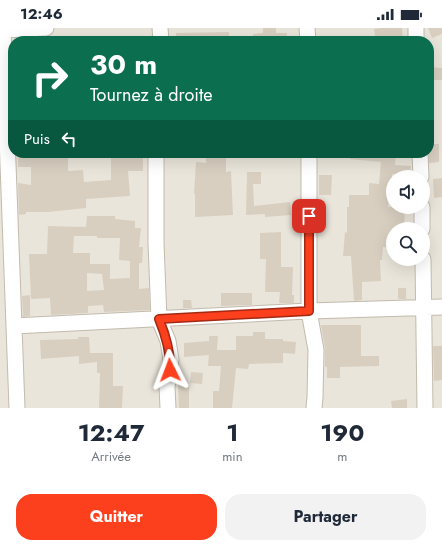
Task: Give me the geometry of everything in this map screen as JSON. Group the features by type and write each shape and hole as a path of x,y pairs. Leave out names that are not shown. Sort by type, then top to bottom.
{"street":[{"path":"17,408 14,326 5,210 3,29 46,28"},
{"path":"156,158 156,243 159,319 168,342 171,360 167,387 168,408"},
{"path":"309,158 309,311 316,350 314,408"},
{"path":"420,158 421,170"},
{"path":"423,266 425,408"},
{"path":"14,326 309,311 442,307"}],"shaded area":[{"path":"0,28 442,28 442,408 0,408"}],"building":[{"path":"263,28 276,28 276,33 287,33 287,36 253,36 253,34 263,33"},
{"path":"402,28 403,36 375,36 374,29"},
{"path":"428,28 442,28 442,34 434,37 431,36"},
{"path":"229,32 229,36 176,36 176,33"},
{"path":"434,67 442,68 442,80 434,80"},
{"path":"434,144 439,144 439,162 429,163 429,158 434,158"},
{"path":"18,158 68,158 68,171 83,170 84,182 111,180 111,158 143,158 143,171 128,171 130,196 86,199 86,208 48,212 26,212 26,214 19,215 18,183 31,185 31,167 18,167"},
{"path":"206,158 226,158 226,172 231,171 233,215 195,217 194,194 196,162 206,163"},
{"path":"396,158 395,165 411,166 411,170 386,170 386,214 405,214 404,222 386,222 386,247 383,247 382,260 380,260 381,281 362,282 362,300 354,301 351,256 343,256 345,232 347,233 347,207 349,207 349,195 369,195 369,183 379,184 381,162 350,159"},
{"path":"247,172 261,172 261,184 253,184 254,206 290,202 291,215 265,217 265,214 246,215"},
{"path":"319,175 332,175 331,195 319,195"},
{"path":"442,178 442,197 434,198 433,179"},
{"path":"87,216 115,216 115,219 135,221 135,228 141,228 139,247 143,247 142,263 139,263 139,289 149,288 150,310 104,312 103,305 88,306 88,313 51,315 50,298 31,299 29,254 47,254 48,226 86,227","holes":["74,236 120,238 119,260 130,261 130,278 110,279 110,264 90,264 90,253 73,253","87,273 102,274 104,290 87,291"]},
{"path":"281,232 281,267 293,267 292,295 294,295 294,303 279,303 280,292 265,292 266,259 260,259 260,233"},
{"path":"398,288 406,288 406,299 398,299"},
{"path":"221,293 252,293 252,305 221,306"},
{"path":"30,295 30,316 23,317 22,296"},
{"path":"183,300 191,300 192,308 183,308"},
{"path":"321,325 361,325 361,356 379,356 379,366 340,367 340,378 327,378 327,367 325,367 325,349"},
{"path":"253,332 265,332 265,339 283,339 283,341 296,342 295,354 283,353 283,363 249,364 248,369 236,368 232,408 213,408 213,391 219,391 221,366 208,366 209,355 184,357 184,343 209,341 209,336 218,336 217,350 236,350 236,336 253,336"},
{"path":"78,337 89,337 90,353 113,353 113,386 123,386 122,408 99,408 100,373 97,373 97,362 79,364 79,356 41,359 40,340 78,339"},
{"path":"433,346 442,346 442,380 434,381"},
{"path":"191,372 203,373 202,384 190,383"},
{"path":"178,385 189,385 189,408 179,408"},
{"path":"407,399 407,408 392,408 391,401"}],"route":[{"path":"170,370 171,360 168,342 159,319 309,311 309,216"}]}
